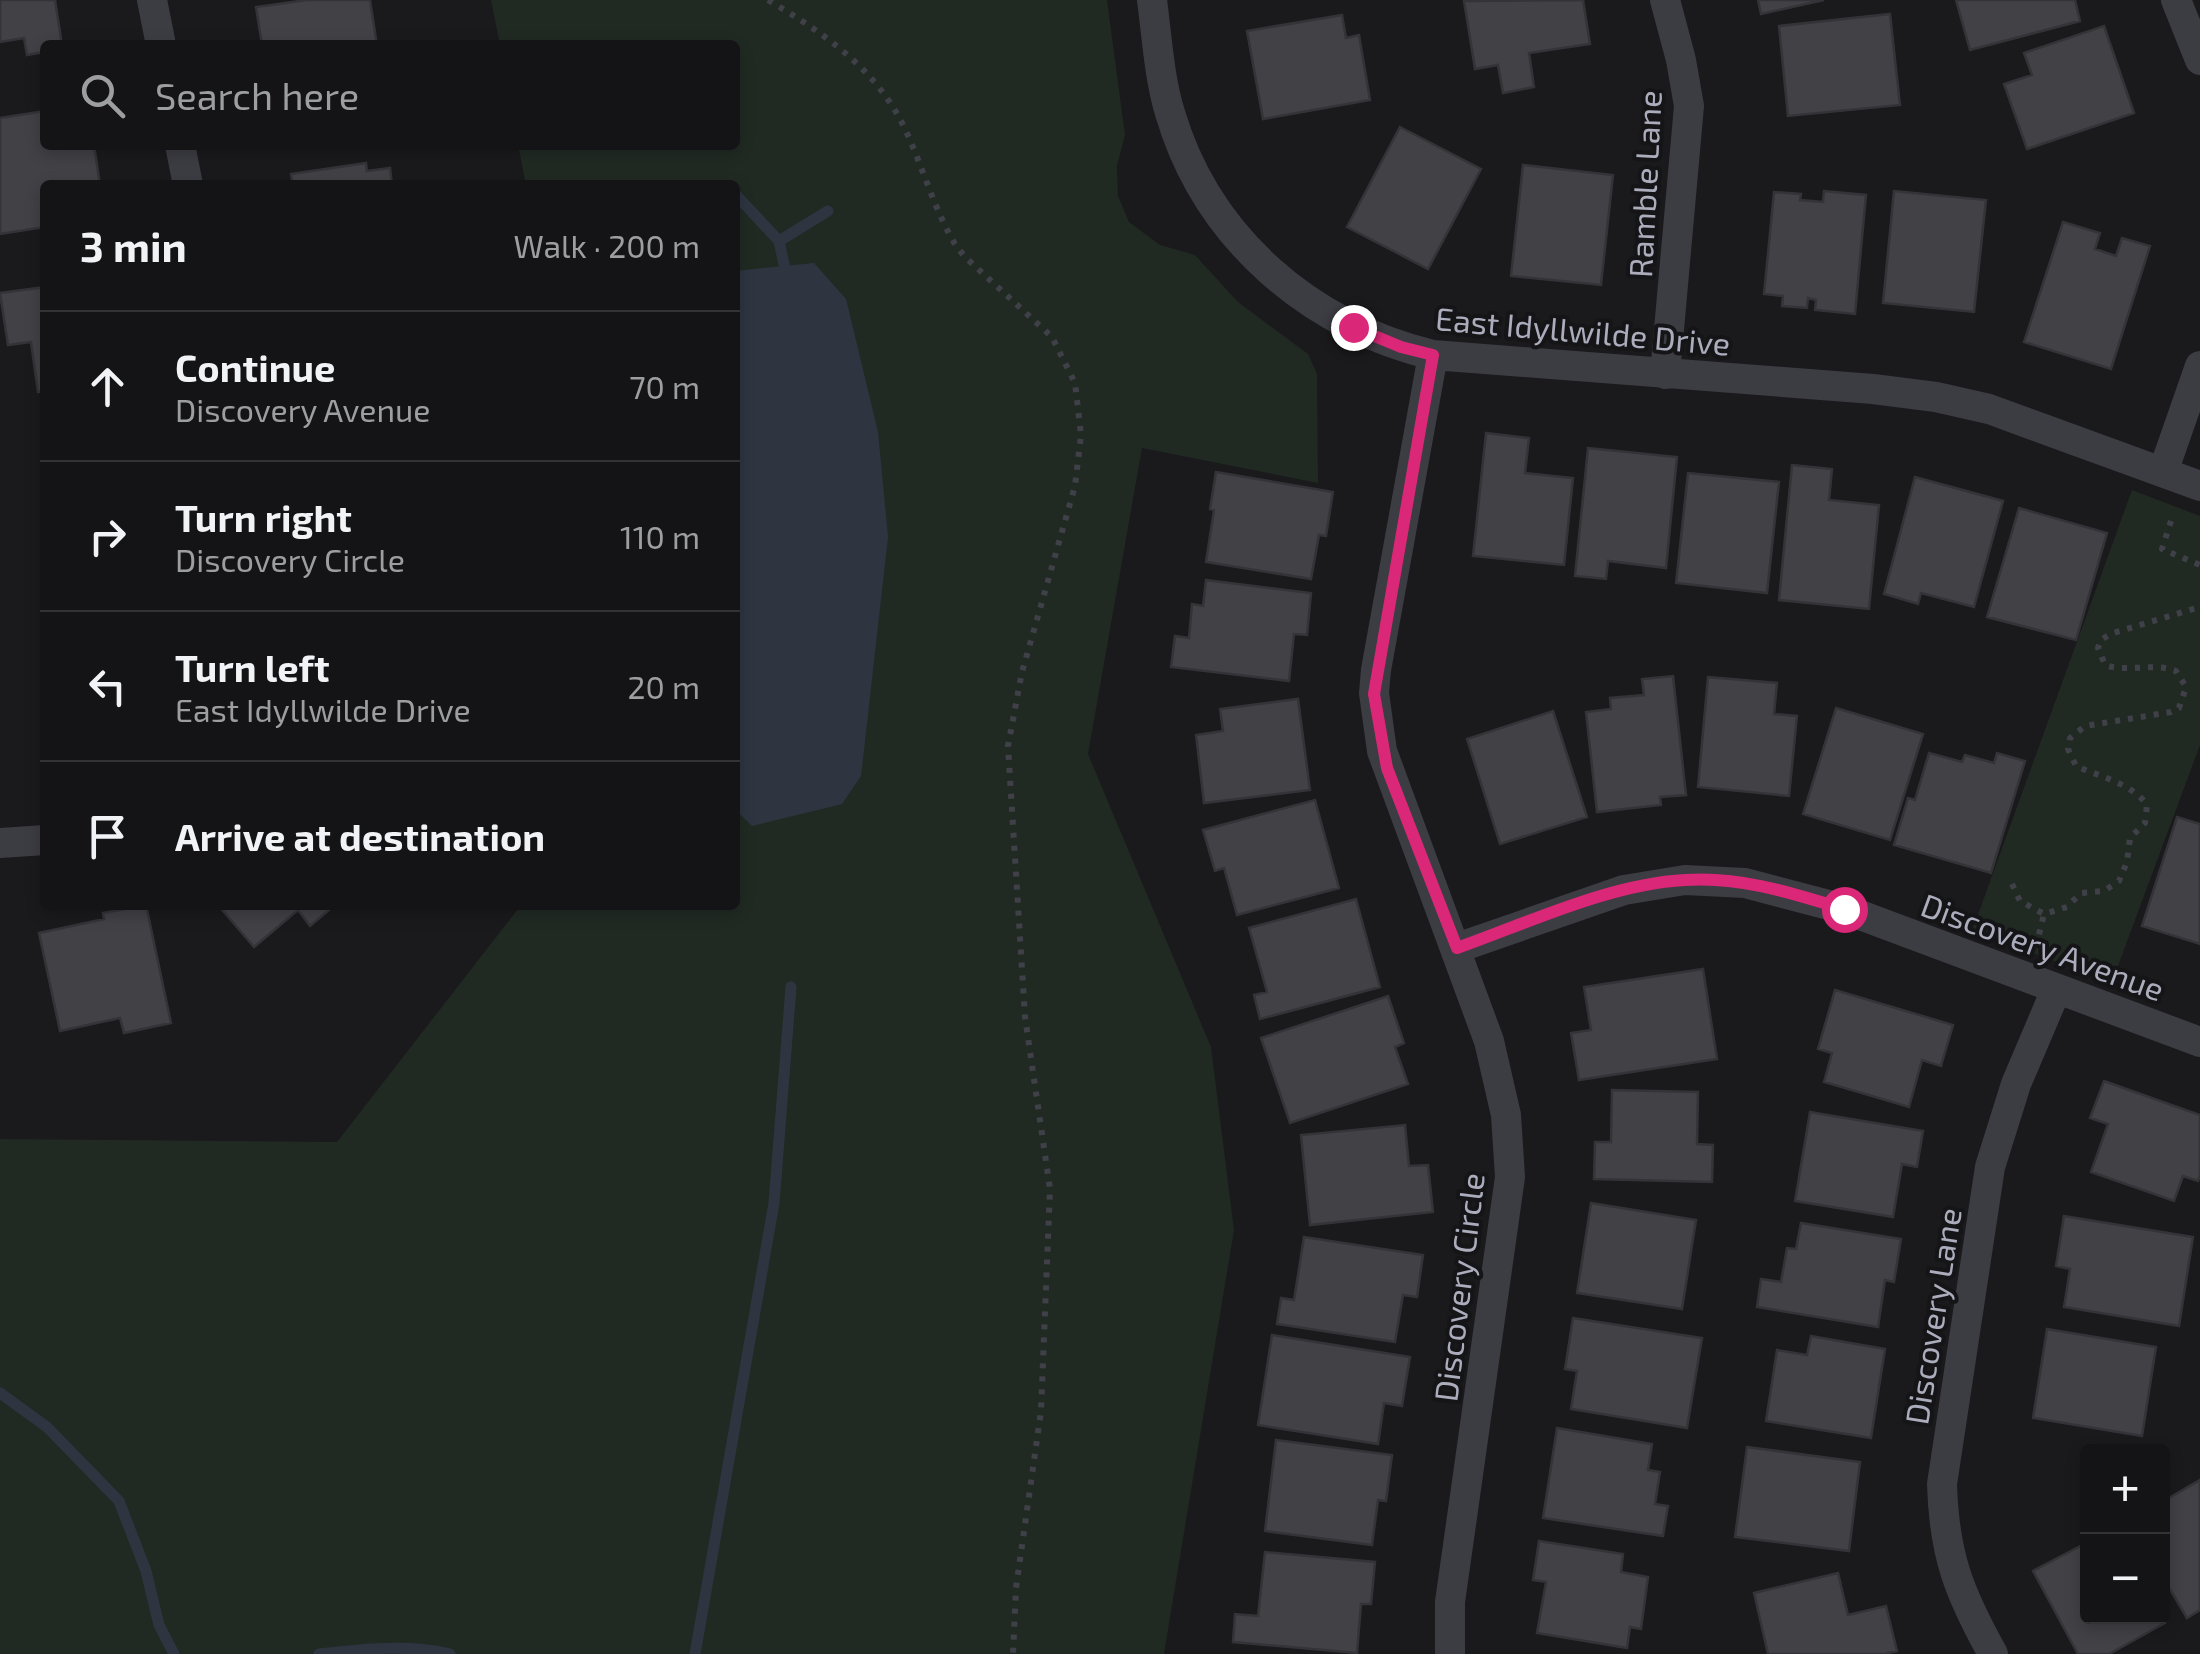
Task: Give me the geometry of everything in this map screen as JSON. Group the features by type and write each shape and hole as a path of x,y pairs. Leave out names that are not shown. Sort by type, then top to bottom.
{"street":[{"path":"152,0 160,40"},
{"name":"East Idyllwilde Drive","path":"1152,0 1163,82 1178,136 1208,193 1251,256 1289,288 1376,339 1433,355 1873,389 1949,400 1989,409 2200,486"},
{"name":"Ramble Lane","path":"1665,0 1689,106 1665,374"},
{"path":"2176,0 2200,60"},
{"path":"181,150 187,180"},
{"name":"Discovery Circle","path":"1433,355 1374,694 1387,768 1457,948 1488,1041 1506,1114 1510,1178 1450,1602 1450,1654"},
{"path":"2163,472 2200,366"},
{"path":"0,843 40,840"},
{"name":"Discovery Avenue","path":"1457,948 1624,890 1685,880 1715,880 1774,888 1844,909 2200,1042"},
{"name":"Discovery Lane","path":"1993,1654 1969,1612 1953,1570 1943,1530 1942,1484 1990,1167 2016,1084 2056,990"}],"path":[{"path":"768,0 842,48 879,88 905,129 955,244 1052,337 1068,366 1080,411 1082,435 1075,486 1022,672 1008,746 1025,1017 1048,1161 1050,1227 1040,1430 1016,1588 1013,1654"},
{"path":"2170,521 2162,548 2200,565"},
{"path":"2012,884 2020,901 2044,914 2067,907 2081,893 2104,890 2120,881 2128,862 2130,838 2145,822 2147,804 2142,797 2076,766 2068,749 2070,738 2085,726 2179,708 2186,687 2182,678 2169,668 2116,668 2106,665 2098,648 2100,640 2200,607"},
{"path":"2034,953 2044,914"}],"shaded area":[{"path":"491,0 1107,0 1125,135 1117,166 1118,196 1129,222 1160,245 1195,255 1238,302 1308,354 1317,374 1318,483 1142,448 1088,754 1211,1047 1234,1230 1164,1654 0,1654 0,1139 337,1142 517,910 740,910 740,180 525,180 519,150 740,150 740,40 499,40"},
{"path":"2132,490 2200,516 2200,745 2112,982 1972,931"}],"water":[{"path":"814,263 846,299 878,432 888,537 861,776 842,804 752,826 740,814 740,270"}],"building":[{"path":"0,0 55,0 61,40 40,40 40,53 27,55 24,38 0,42"},
{"path":"307,0 370,0 376,40 261,40 256,7"},
{"path":"1583,0 1590,44 1529,53 1534,87 1503,93 1498,65 1475,69 1464,1"},
{"path":"1758,0 1824,0 1761,14"},
{"path":"1956,0 2075,0 2080,21 1970,50"},
{"path":"1890,14 1900,105 1788,116 1779,26"},
{"path":"1342,15 1346,38 1359,35 1370,100 1263,119 1247,31"},
{"path":"2104,26 2134,113 2027,149 2004,84 2032,75 2024,53"},
{"path":"40,112 40,150 95,150 99,180 40,180 40,228 0,234 0,118"},
{"path":"1400,127 1481,169 1428,269 1347,227"},
{"path":"366,163 367,171 390,168 391,180 292,180 291,174"},
{"path":"1523,165 1613,175 1601,285 1511,276"},
{"path":"1824,191 1866,195 1855,314 1815,310 1816,300 1808,298 1807,308 1782,306 1783,296 1764,294 1774,192 1801,194 1800,200 1823,202"},
{"path":"1894,191 1986,200 1974,312 1883,303"},
{"path":"2063,222 2100,233 2095,249 2116,256 2122,238 2150,246 2111,369 2024,342"},
{"path":"40,288 40,392 31,342 8,345 0,293"},
{"path":"1486,433 1529,438 1525,473 1573,478 1564,565 1473,556"},
{"path":"1588,448 1677,457 1666,568 1608,561 1606,579 1575,576"},
{"path":"1792,465 1832,469 1829,500 1879,505 1869,609 1779,600"},
{"path":"1216,472 1333,492 1326,536 1319,535 1311,579 1206,562"},
{"path":"1688,473 1779,482 1767,593 1676,583"},
{"path":"1915,477 2003,501 1974,607 1921,593 1918,604 1884,594"},
{"path":"2019,508 2107,533 2076,640 1987,617"},
{"path":"1206,580 1311,593 1307,635 1294,634 1289,681 1171,667 1175,636 1189,638 1192,604 1203,606"},
{"path":"1673,676 1686,795 1660,797 1661,805 1597,812 1586,712 1611,709 1610,698 1644,695 1642,679"},
{"path":"1708,677 1777,683 1774,714 1797,716 1789,796 1698,787"},
{"path":"1298,699 1310,790 1204,803 1196,735 1223,731 1220,709"},
{"path":"1836,708 1923,734 1890,840 1803,814"},
{"path":"1553,711 1587,817 1500,844 1467,739"},
{"path":"1929,753 1962,762 1965,755 1994,763 1997,753 2025,761 1991,873 1894,845 1908,798 1915,800"},
{"path":"1315,800 1339,888 1237,915 1224,868 1215,871 1203,830"},
{"path":"2177,817 2200,824 2200,944 2142,926"},
{"path":"1356,899 1380,987 1260,1019 1254,995 1267,992 1249,928"},
{"path":"147,910 171,1023 124,1033 120,1018 60,1031 39,933 104,919 103,913"},
{"path":"222,910 298,910 254,947"},
{"path":"298,910 329,910 310,926"},
{"path":"1703,969 1717,1059 1579,1080 1571,1033 1591,1030 1584,987"},
{"path":"1835,990 1953,1025 1941,1066 1922,1060 1909,1107 1824,1082 1832,1053 1818,1049"},
{"path":"1388,996 1404,1043 1395,1047 1408,1084 1290,1123 1261,1038"},
{"path":"2104,1081 2200,1115 2200,1175 2198,1181 2183,1176 2174,1201 2091,1172 2108,1124 2090,1118"},
{"path":"1612,1090 1698,1092 1697,1144 1713,1145 1712,1182 1594,1179 1595,1142 1611,1142"},
{"path":"1810,1112 1923,1131 1917,1167 1902,1164 1893,1217 1795,1201"},
{"path":"1405,1125 1409,1166 1428,1165 1433,1212 1310,1225 1301,1135"},
{"path":"1591,1203 1696,1220 1682,1309 1577,1293"},
{"path":"2064,1216 2193,1237 2179,1326 2064,1307 2070,1269 2056,1266"},
{"path":"1801,1223 1901,1239 1894,1282 1885,1280 1878,1327 1757,1307 1761,1279 1781,1282 1787,1248 1796,1249"},
{"path":"1304,1237 1423,1255 1417,1297 1403,1295 1395,1342 1277,1324 1281,1298 1294,1300"},
{"path":"1573,1318 1702,1338 1687,1428 1571,1409 1577,1371 1565,1369"},
{"path":"2047,1329 2156,1347 2142,1436 2033,1418"},
{"path":"1272,1335 1410,1357 1402,1406 1384,1403 1378,1444 1258,1425"},
{"path":"1811,1336 1885,1349 1871,1438 1766,1421 1777,1350 1807,1355"},
{"path":"1557,1428 1652,1444 1648,1470 1660,1472 1655,1504 1668,1506 1663,1536 1543,1518"},
{"path":"1276,1440 1392,1455 1386,1501 1378,1500 1372,1545 1265,1531"},
{"path":"1747,1447 1860,1462 1849,1551 1735,1537"},
{"path":"2200,1480 2200,1610 2187,1618 2170,1589 2170,1497"},
{"path":"1539,1541 1623,1554 1621,1572 1648,1577 1641,1629 1630,1627 1627,1648 1537,1633 1546,1582 1533,1580"},
{"path":"2080,1546 2080,1624 2163,1624 2109,1654 2078,1654 2033,1571"},
{"path":"1265,1552 1375,1562 1371,1604 1361,1604 1357,1653 1233,1642 1235,1614 1258,1616"},
{"path":"1838,1573 1848,1615 1886,1606 1897,1651 1768,1654 1754,1593"}],"waterway":[{"path":"740,199 779,241"},
{"path":"787,278 779,241 828,211"},
{"path":"695,1654 774,1203 791,987"},
{"path":"0,1393 47,1427 119,1501 146,1571 159,1625 174,1654"},
{"path":"319,1654 402,1648 450,1654"}],"route":[{"path":"1353,327 1376,339 1433,355 1374,694 1387,768 1457,948 1624,890 1685,880 1774,888 1844,909"}]}
